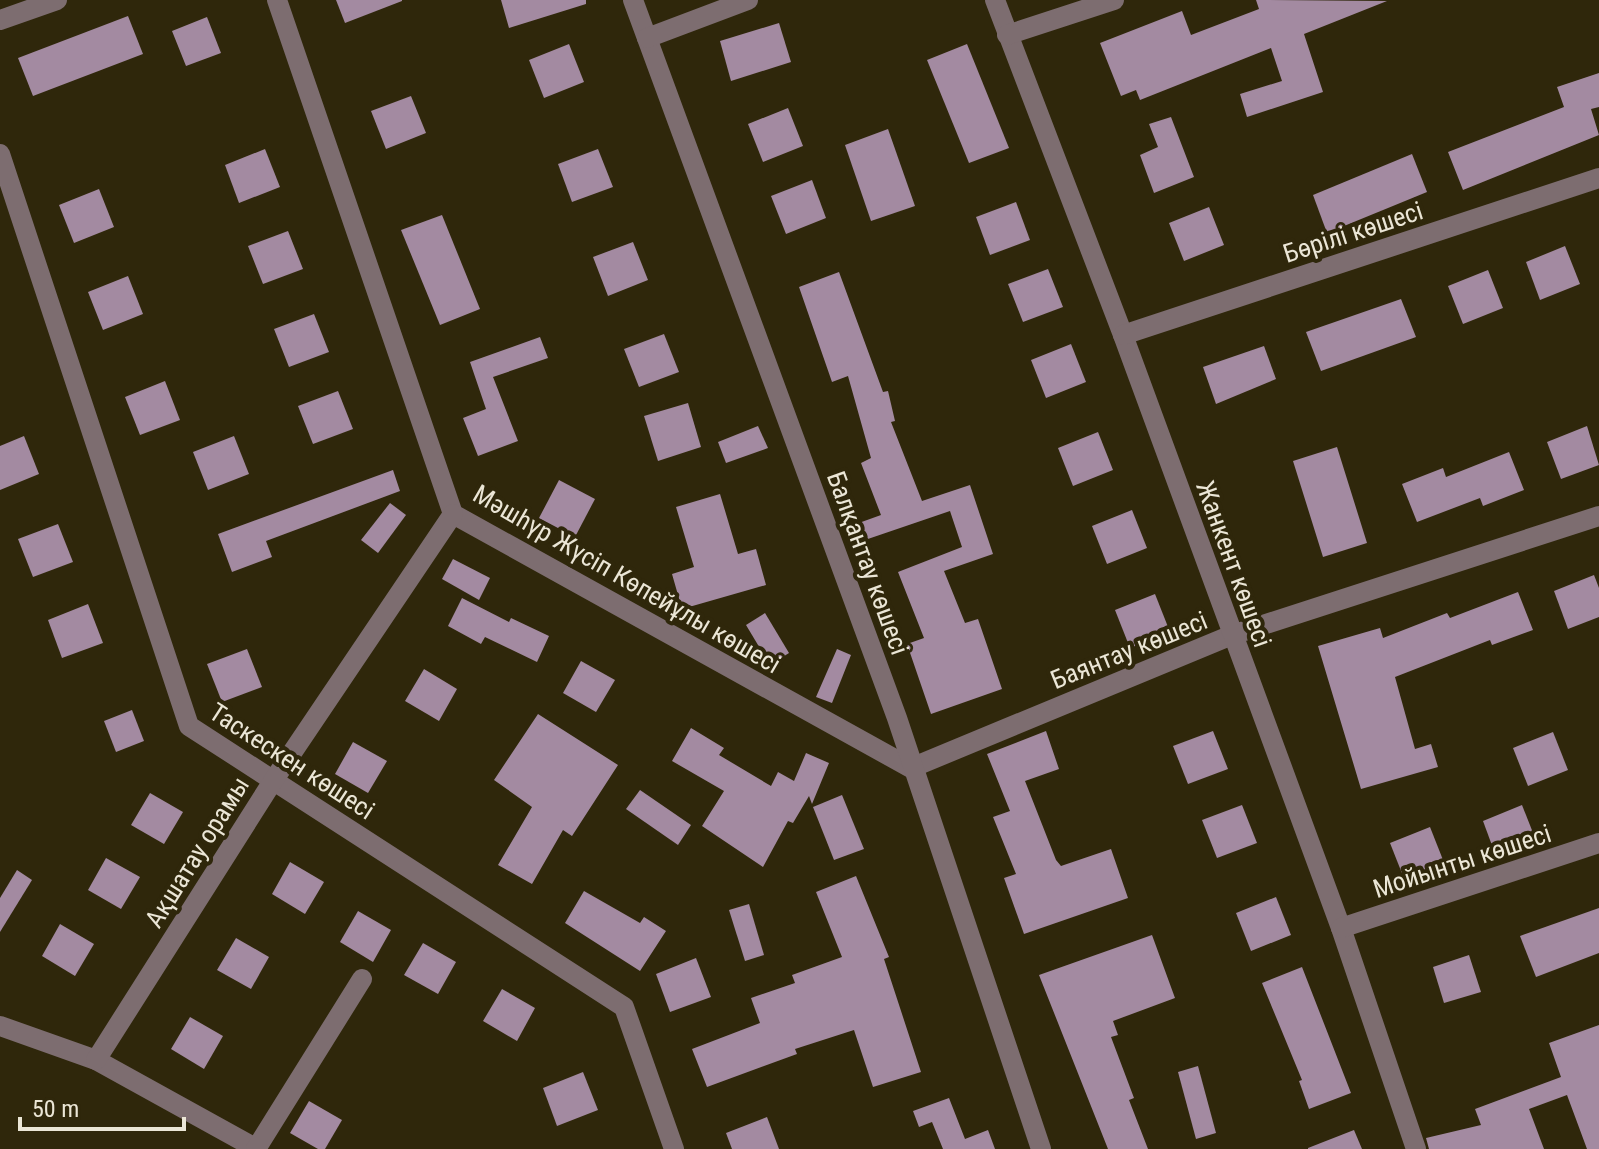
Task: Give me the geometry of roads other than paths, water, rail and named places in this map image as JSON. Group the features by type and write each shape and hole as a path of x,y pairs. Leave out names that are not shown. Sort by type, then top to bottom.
{"street":[{"path":"0,20 57,0"},
{"name":"Мәшһүр Жүсіп Көпейұлы көшесі","path":"277,0 453,514 911,768"},
{"name":"Балқантау көшесі","path":"633,0 897,718 911,768 1041,1149"},
{"path":"647,38 748,0"},
{"name":"Жанкент көшесі","path":"995,0 1123,335 1341,928 1416,1149"},
{"path":"1007,35 1114,0"},
{"name":"Таскескен көшесі","path":"0,154 189,726 624,1007 674,1149"},
{"name":"Бөрілі көшесі","path":"1123,335 1599,178"},
{"name":"Ақшатау орамы","path":"96,1060 273,781 453,514"},
{"name":"Баянтау көшесі","path":"911,768 1232,635 1599,516"},
{"name":"Мойынты көшесі","path":"1341,928 1599,843"},
{"path":"0,1026 96,1060 256,1149 362,979"}]}
